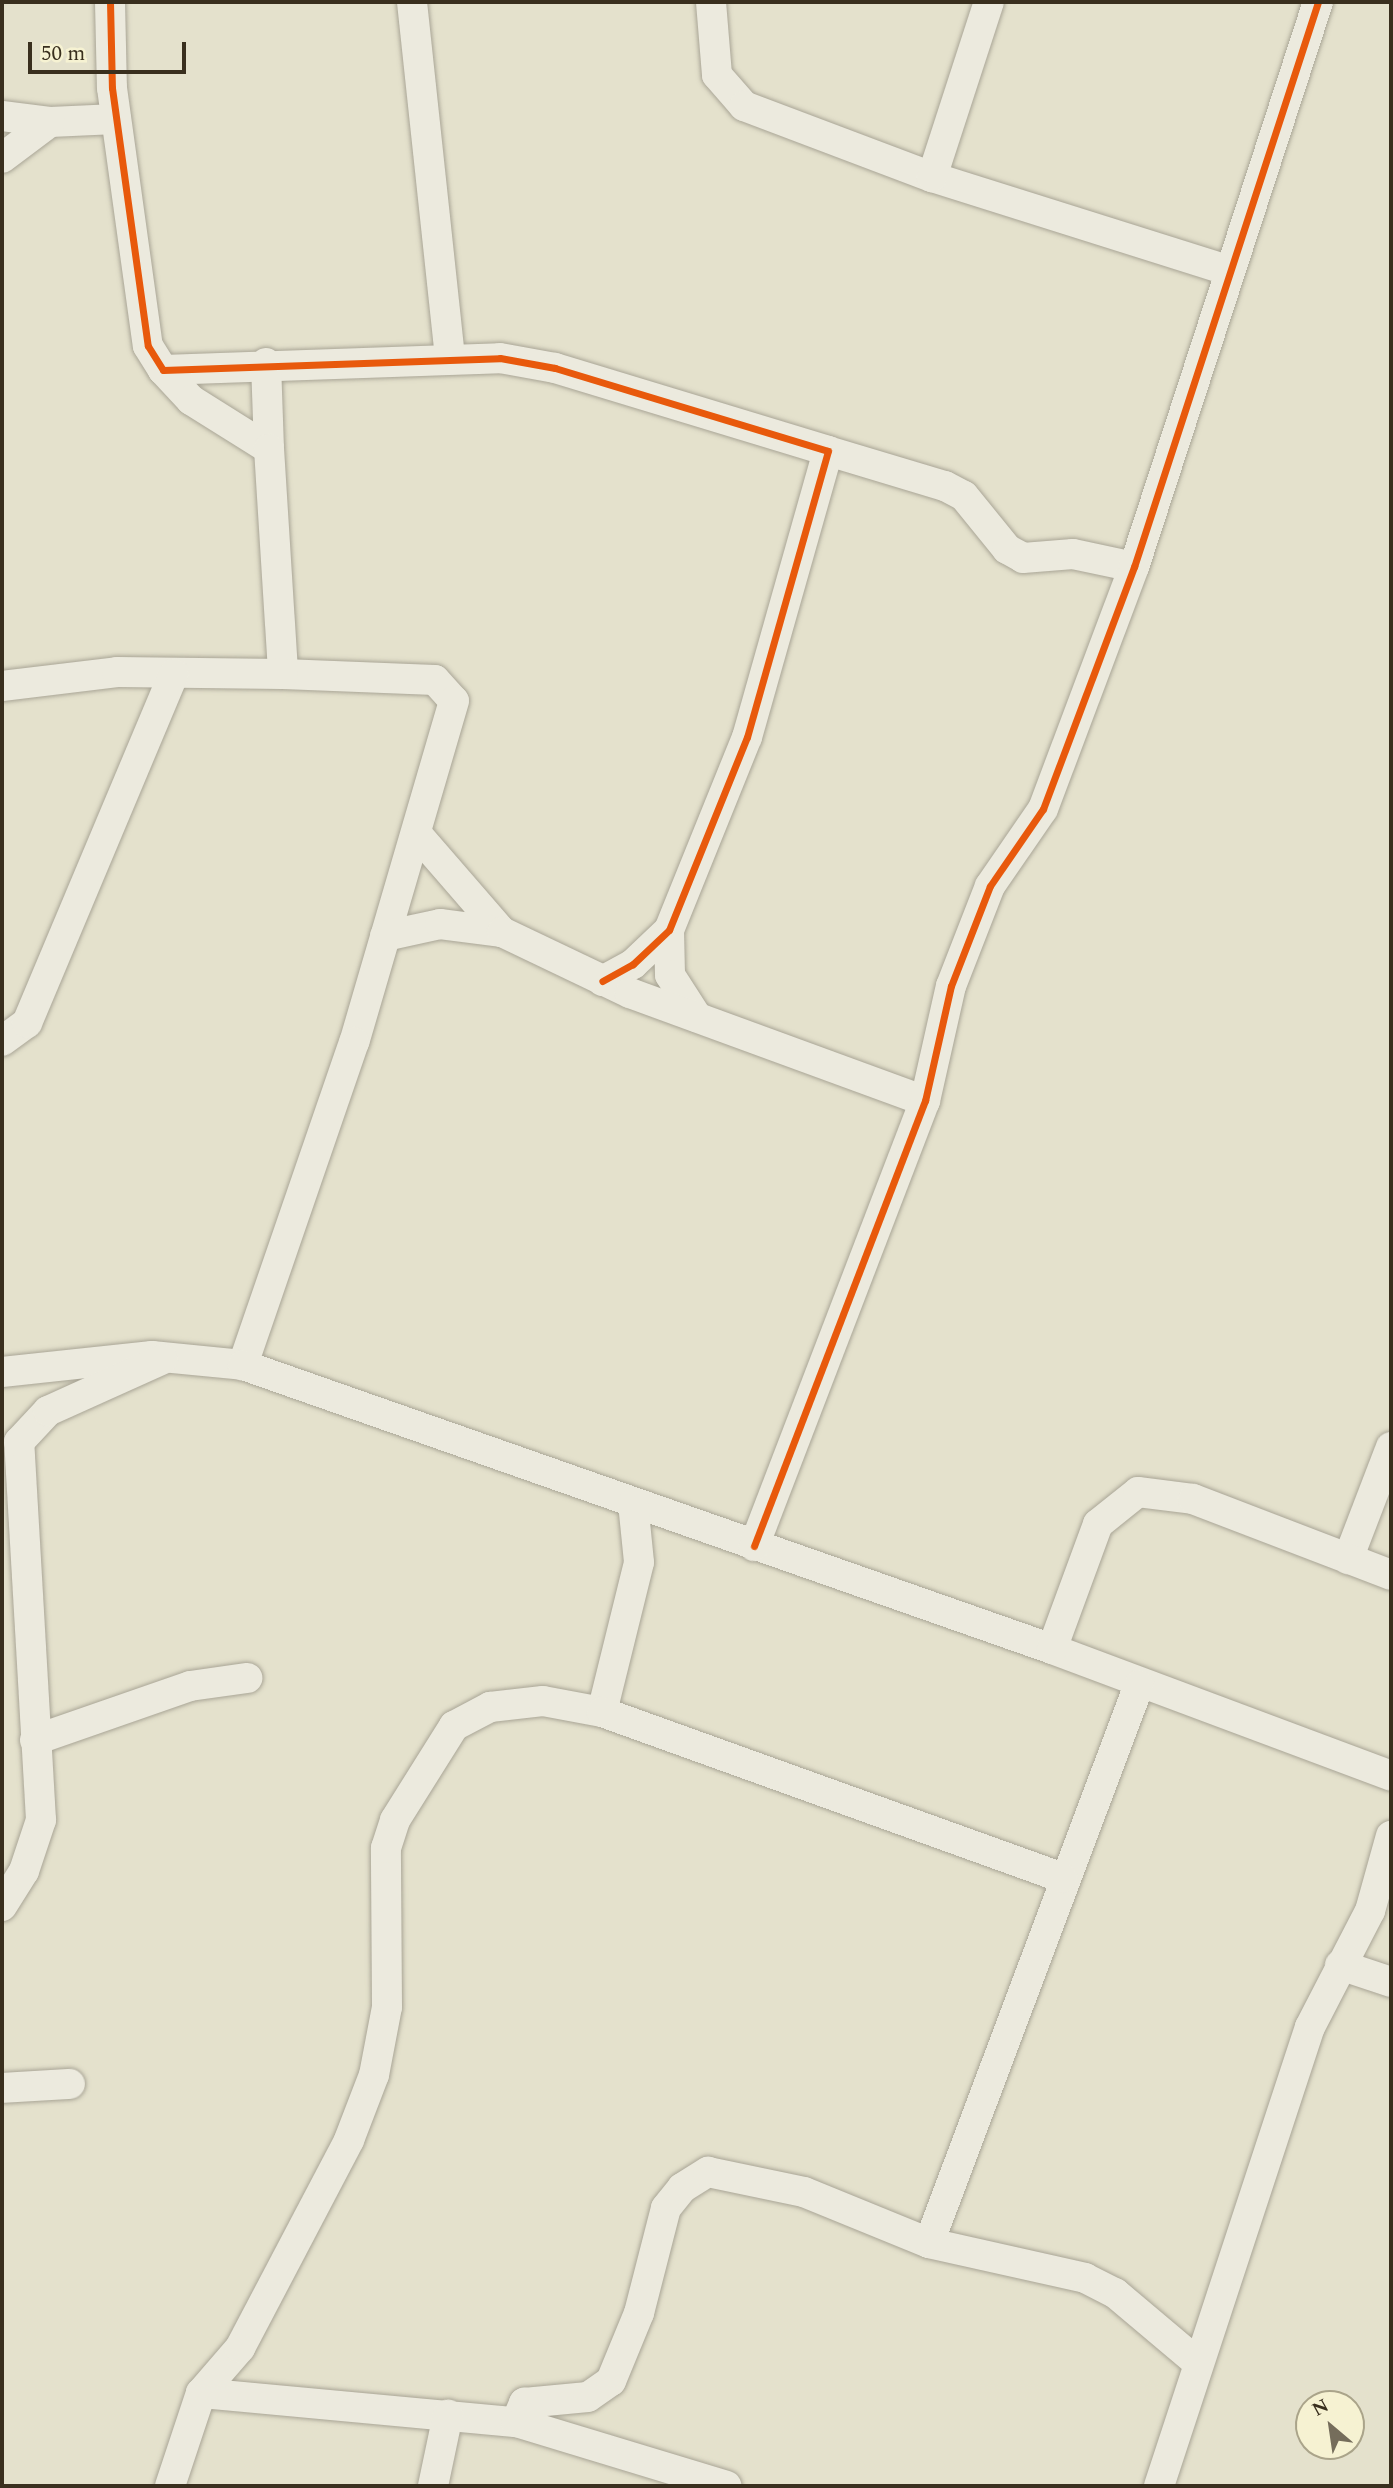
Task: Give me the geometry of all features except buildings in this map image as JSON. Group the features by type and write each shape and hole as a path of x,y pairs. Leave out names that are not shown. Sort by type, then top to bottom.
{"street":[{"path":"110,2 116,119 148,346 163,370 191,400 269,449"},
{"path":"412,2 450,355"},
{"path":"710,2 717,75 730,98 932,177 1227,270"},
{"path":"932,177 989,2"},
{"path":"754,1546 925,1101 951,986 990,886 1043,809 1134,567 1227,270 1318,2"},
{"path":"2,116 50,122 116,119"},
{"path":"2,158 50,122"},
{"path":"163,370 450,355 555,368 946,486 964,496 1001,544 1023,558 1073,554 1134,567"},
{"path":"266,363 283,674"},
{"path":"697,1017 670,975 669,930 747,737 828,451"},
{"path":"2,686 117,672 283,674 435,680 447,687 454,701 451,723 385,936 243,1365"},
{"path":"2,1041 27,1023 174,674"},
{"path":"417,834 502,932"},
{"path":"385,936 440,923 502,932 602,981 925,1101"},
{"path":"602,981 633,964 669,930"},
{"path":"2,1906 24,1871 41,1820 10,1432 48,1411 169,1356"},
{"path":"2,1371 169,1356 243,1365 1052,1649 1139,1685 1391,1776"},
{"path":"1348,1559 1391,1447"},
{"path":"1052,1649 1097,1524 1138,1492 1193,1499 1391,1576"},
{"path":"602,1712 639,1562 633,1503"},
{"path":"35,1740 190,1686 247,1678"},
{"path":"929,2243 1062,1878 1139,1685"},
{"path":"170,2486 201,2393 240,2348 349,2140 374,2075 387,2007 386,1848 430,1758 454,1726 490,1707 543,1701 602,1712 1062,1878"},
{"path":"1159,2486 1310,2027 1370,1911 1391,1836"},
{"path":"1340,1965 1391,1982"},
{"path":"2,2088 69,2084"},
{"path":"516,2422 524,2403 588,2397 611,2381 639,2313 666,2208 682,2188 708,2172 804,2192 929,2243 1085,2277 1115,2293 1198,2363"},
{"path":"201,2393 516,2422 660,2475 726,2486"},
{"path":"433,2486 448,2415"}],"cycle path":[{"path":"110,2 112,88 148,346 163,370 500,358 555,368 828,451 747,737 669,930 633,964 602,981"},
{"path":"754,1546 925,1101 951,986 990,886 1043,809 1134,567 1318,2"}]}
